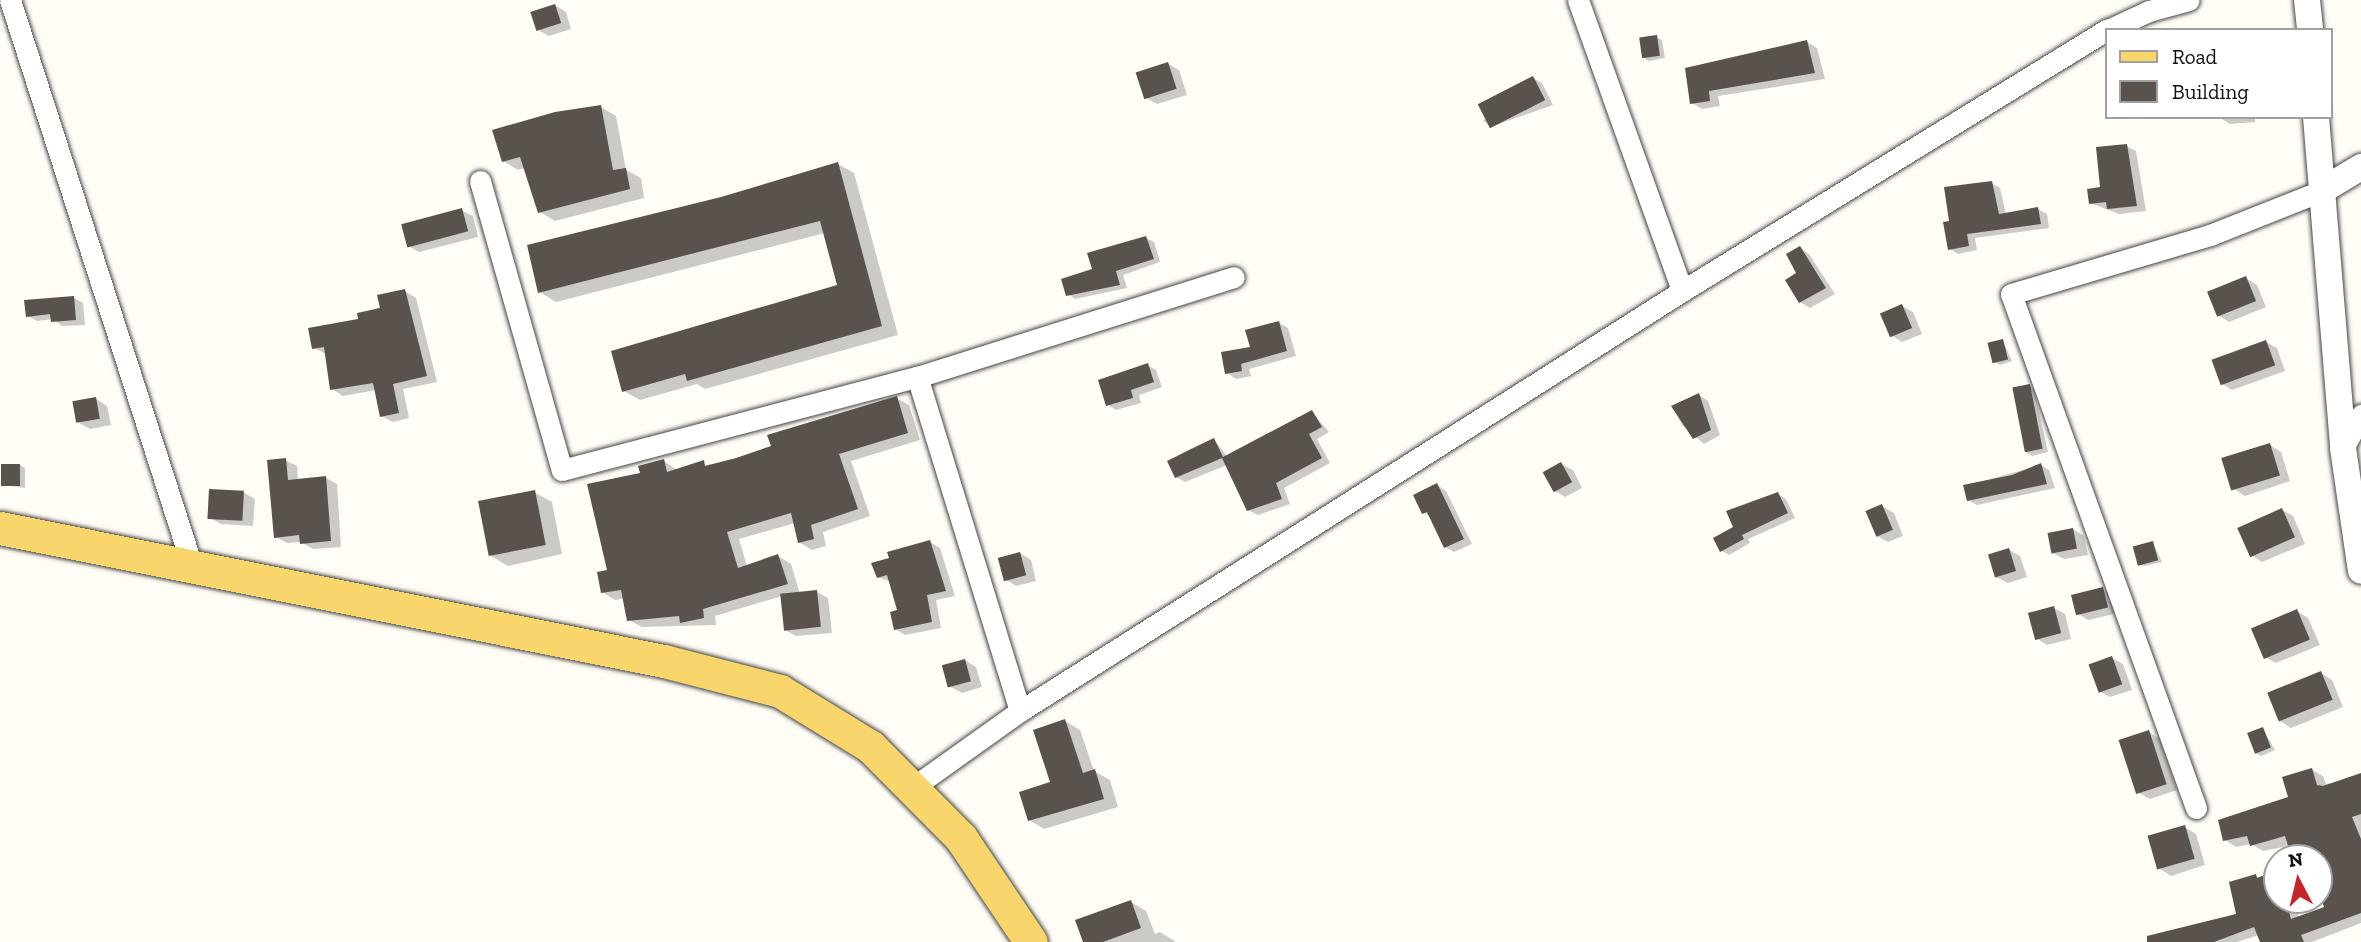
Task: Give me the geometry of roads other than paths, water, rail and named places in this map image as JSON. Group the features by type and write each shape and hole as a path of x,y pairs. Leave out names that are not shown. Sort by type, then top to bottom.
{"main road":[{"path":"0,528 664,661 780,691 871,747 961,838 1031,942"}],"street":[{"path":"10,0 192,566"},
{"path":"1578,0 1682,291"},
{"path":"2112,28 2149,11 2189,0"},
{"path":"2307,0 2309,28"},
{"path":"912,788 1020,711 1682,291 2106,31"},
{"path":"2316,119 2343,448 2361,571"},
{"path":"2196,808 2011,294 2210,234 2321,191 2361,167"},
{"path":"480,181 562,470 917,377 1234,277"},
{"path":"917,377 1020,711"},
{"path":"2343,448 2361,415"}]}
